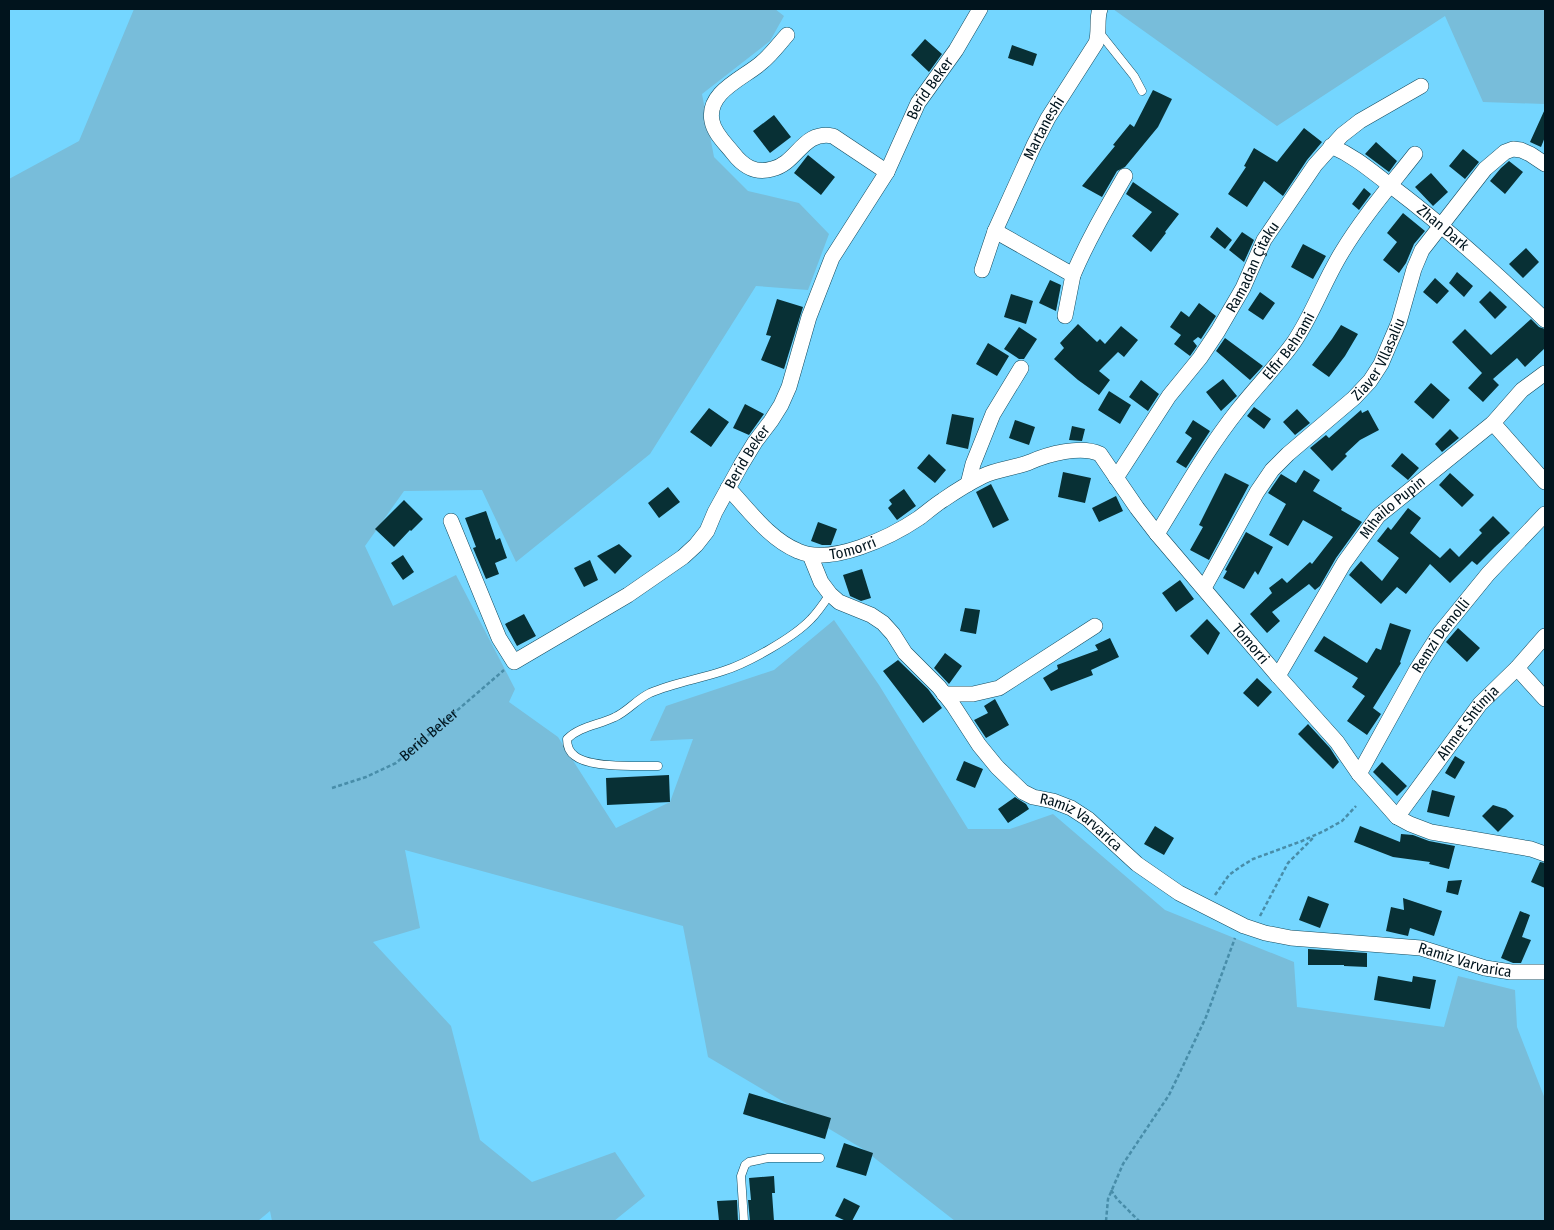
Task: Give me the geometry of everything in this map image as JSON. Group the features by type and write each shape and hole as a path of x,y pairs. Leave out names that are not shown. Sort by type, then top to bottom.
{"street":[{"name":"Berid Beker","path":"514,662 628,595 683,557 707,531 728,488 755,442 781,405 790,387 812,309 832,258 886,172 918,104 956,50 980,9"},
{"name":"Martaneshi","path":"982,270 1007,202 1048,118 1096,44 1097,20 1100,9"},
{"path":"787,35 761,63 721,92 712,111 712,120 716,131 738,160 748,168 760,171 772,170 781,166 812,138 826,135 833,136 886,172"},
{"name":"Ramadan Çitaku","path":"1116,478 1169,396 1200,358 1218,331 1243,288 1264,240 1315,165 1342,135 1360,121 1421,86"},
{"name":"Zhan Dark","path":"1331,146 1361,162 1442,225 1545,320"},
{"name":"Ziaver Vllasaliu","path":"1204,588 1257,492 1272,470 1354,398 1370,381 1381,364 1400,322 1414,269 1422,250 1485,169 1505,152 1513,149 1522,150 1545,164"},
{"name":"Elfir Behrami","path":"1157,534 1201,461 1238,409 1292,344 1306,323 1328,276 1343,250 1415,154"},
{"path":"1065,316 1073,275 1084,249 1098,221 1125,176"},
{"path":"995,231 1073,275"},
{"path":"968,484 984,434 993,414 1021,368"},
{"name":"Mihailo Pupin","path":"1278,676 1344,563 1378,516 1493,423 1522,390 1545,373"},
{"path":"1493,423 1545,482"},
{"name":"Tomorri","path":"810,556 844,551 872,542 919,518 943,500 985,475 1025,464 1044,456 1083,450 1100,454 1136,508 1157,534 1337,742 1359,774 1397,817 1432,832 1531,849 1545,854"},
{"path":"728,488 771,533 788,546 810,556"},
{"name":"Remzi Demolli","path":"1359,774 1417,669 1440,633 1488,574 1545,514"},
{"path":"451,521 500,638 514,662"},
{"name":"Ramiz Varvarica","path":"810,556 821,582 830,594 839,602 871,615 883,623 893,634 905,653 944,694 979,745 997,767 1023,792 1033,797 1053,801 1071,808 1088,819 1137,864 1179,893 1247,926 1291,938 1421,948 1485,968 1510,972 1545,972"},
{"path":"944,694 973,694 1000,688 1095,626"},
{"name":"Ahmet Shtimja","path":"1397,817 1480,704 1545,636"},
{"path":"1516,668 1545,699"}],"lane":[{"path":"1098,30 1134,76 1142,91"},
{"path":"658,766 610,765 587,762 575,756 567,747 567,739 574,732 615,717 651,693 725,671 761,653 813,618 830,594"},
{"path":"744,1221 741,1176 745,1165 749,1162 768,1158 820,1158"}],"path":[{"name":"Berid Beker","path":"332,788 366,777 396,763 514,662"},
{"path":"1207,906 1229,875 1240,867 1253,859 1316,834 1342,821 1356,806"},
{"path":"1106,1221 1108,1199 1123,1164 1169,1094 1247,926 1288,863 1316,834"},
{"path":"1111,1190 1117,1200 1139,1221"}],"shaded area":[{"path":"134,9 775,9 784,16 770,41 702,94 714,157 748,191 799,203 829,234 808,290 756,286 650,454 516,562 482,490 404,491 365,546 393,606 456,575 515,689 509,702 558,737 616,828 670,802 693,739 650,741 666,706 774,670 834,620 879,685 968,829 1010,829 1053,814 1165,910 1294,962 1297,1007 1444,1027 1458,976 1515,990 1517,1027 1545,1099 1545,1221 955,1221 863,1149 708,1057 683,926 405,850 420,928 373,942 451,1026 480,1140 532,1182 615,1152 645,1196 614,1221 272,1221 270,1211 258,1221 9,1221 9,179 79,141"},
{"path":"1113,9 1545,9 1545,104 1483,102 1445,16 1277,126"}],"building":[{"path":"925,39 942,54 929,72 911,55"},
{"path":"1012,45 1037,54 1033,66 1008,58"},
{"path":"1153,90 1172,99 1158,127 1125,167 1117,171 1102,197 1082,186 1115,146 1113,145 1130,124 1134,127"},
{"path":"1545,109 1545,137 1541,147 1530,142"},
{"path":"774,115 791,137 770,153 753,131"},
{"path":"1304,128 1322,142 1307,160 1283,196 1264,181 1247,207 1228,194 1246,167 1244,166 1254,148 1277,162"},
{"path":"1376,142 1397,161 1389,172 1365,154"},
{"path":"1463,149 1479,162 1465,179 1449,166"},
{"path":"808,155 835,177 821,195 794,173"},
{"path":"1509,161 1523,172 1505,194 1490,181"},
{"path":"1431,173 1448,192 1433,206 1415,187"},
{"path":"1133,182 1179,214 1151,252 1132,236 1152,212 1126,194"},
{"path":"1364,188 1371,194 1359,210 1352,204"},
{"path":"1403,213 1425,231 1414,244 1406,263 1399,273 1383,260 1397,242 1387,233"},
{"path":"1217,227 1232,240 1225,249 1210,237"},
{"path":"1242,232 1254,240 1244,262 1229,250"},
{"path":"1303,244 1326,256 1313,279 1291,267"},
{"path":"1526,248 1539,262 1523,278 1509,264"},
{"path":"1457,272 1473,286 1464,297 1449,283"},
{"path":"1435,278 1449,291 1437,304 1423,292"},
{"path":"1050,280 1061,285 1056,311 1039,303"},
{"path":"1490,291 1507,307 1495,319 1479,302"},
{"path":"1260,292 1275,303 1263,320 1248,310"},
{"path":"1011,294 1033,301 1026,324 1004,317"},
{"path":"777,299 803,307 784,369 761,360 771,336 766,335"},
{"path":"1199,303 1216,316 1201,339 1198,337 1193,341 1197,346 1190,356 1174,344 1181,335 1170,327 1181,311 1189,317"},
{"path":"1531,319 1539,327 1545,329 1545,348 1525,367 1517,358 1493,379 1499,385 1483,402 1468,388 1482,373 1452,342 1465,329 1491,355"},
{"path":"1078,324 1097,342 1100,339 1105,344 1121,326 1138,340 1124,357 1118,352 1099,371 1110,380 1099,395 1054,359 1064,348 1060,343"},
{"path":"1341,325 1358,334 1345,356 1329,377 1312,365"},
{"path":"1019,327 1037,339 1024,359 1019,359 1004,349"},
{"path":"1225,338 1263,366 1250,380 1216,351"},
{"path":"988,343 1009,356 997,376 976,364"},
{"path":"1223,379 1237,396 1221,411 1206,392"},
{"path":"1141,380 1159,394 1148,411 1129,397"},
{"path":"1431,383 1450,400 1433,419 1414,402"},
{"path":"1109,391 1131,405 1120,424 1098,410"},
{"path":"745,404 764,414 749,435 733,428"},
{"path":"1254,407 1271,419 1264,429 1247,416"},
{"path":"709,408 729,422 711,447 690,432"},
{"path":"1297,409 1310,423 1295,435 1283,422"},
{"path":"1361,410 1362,413 1368,410 1379,430 1360,440 1345,454 1347,456 1332,471 1310,448 1326,435 1329,438"},
{"path":"952,414 974,418 968,449 946,444"},
{"path":"1015,420 1035,427 1029,445 1009,438"},
{"path":"1193,420 1210,431 1186,468 1176,462 1192,438 1185,433"},
{"path":"1072,426 1085,429 1082,441 1069,440"},
{"path":"1450,429 1459,438 1442,452 1435,444"},
{"path":"1402,453 1419,468 1408,480 1391,466"},
{"path":"929,454 946,470 935,483 917,468"},
{"path":"1304,470 1320,480 1313,491 1362,522 1336,558 1320,586 1315,590 1309,584 1272,612 1280,621 1267,633 1250,614 1272,593 1269,588 1282,578 1287,583 1310,562 1312,564 1333,537 1303,520 1288,546 1269,535 1286,504 1268,493 1281,474 1296,483"},
{"path":"1063,472 1091,478 1085,503 1058,497"},
{"path":"1225,473 1249,485 1209,560 1190,550 1203,527 1199,525"},
{"path":"1450,473 1474,495 1462,507 1439,485"},
{"path":"991,484 1009,520 993,528 976,492"},
{"path":"668,487 680,502 659,518 648,503"},
{"path":"904,489 916,506 897,520 888,508 892,504 889,500"},
{"path":"1116,496 1123,511 1099,522 1092,508"},
{"path":"404,500 423,519 394,547 375,529"},
{"path":"1408,508 1421,518 1410,533 1440,558 1450,548 1459,557 1482,533 1479,530 1493,516 1510,533 1477,565 1472,561 1450,583 1430,564 1406,594 1397,587 1381,604 1349,575 1361,561 1382,581 1399,558 1377,541 1388,527 1391,530"},
{"path":"486,511 496,540 500,538 507,558 495,563 499,574 486,579 473,548 476,547 465,518"},
{"path":"818,522 837,529 831,545 822,545 811,541"},
{"path":"1246,532 1273,547 1258,575 1255,571 1244,589 1223,578 1227,571 1225,570"},
{"path":"619,544 632,556 615,574 597,556"},
{"path":"403,555 414,572 403,580 391,563"},
{"path":"590,560 598,580 584,587 574,568"},
{"path":"862,569 871,598 861,601 850,596 843,575"},
{"path":"1180,580 1194,599 1176,612 1162,593"},
{"path":"965,608 980,610 976,634 960,631"},
{"path":"524,614 536,636 517,646 505,624"},
{"path":"1207,619 1220,633 1208,655 1190,636"},
{"path":"1390,623 1411,630 1401,663 1373,708 1381,714 1367,735 1347,721 1365,696 1352,687 1358,678 1314,651 1324,636 1367,663 1376,648 1381,650"},
{"path":"1458,628 1480,648 1467,662 1446,642"},
{"path":"1110,638 1119,657 1091,670 1093,675 1051,691 1043,678 1058,669 1057,665 1098,650 1095,645"},
{"path":"945,653 962,666 949,684 934,668"},
{"path":"898,660 928,689 942,708 923,723 883,671"},
{"path":"1257,678 1272,692 1258,707 1243,693"},
{"path":"995,699 1009,725 986,738 974,720 988,713 984,706"},
{"path":"1308,724 1330,748 1339,762 1333,769 1298,734"},
{"path":"1455,756 1465,762 1455,779 1445,773"},
{"path":"964,761 983,769 975,788 956,780"},
{"path":"1382,762 1407,786 1397,796 1373,772"},
{"path":"669,775 670,802 607,805 606,778"},
{"path":"1432,790 1455,796 1449,817 1427,812"},
{"path":"1015,797 1026,804 1029,809 1008,823 998,809"},
{"path":"1493,805 1506,809 1514,816 1498,832 1482,816"},
{"path":"1155,826 1174,838 1164,855 1144,844"},
{"path":"1360,826 1400,842 1401,834 1413,835 1429,841 1455,846 1449,869 1429,864 1430,862 1393,857 1354,842"},
{"path":"1540,862 1545,863 1545,888 1531,882"},
{"path":"1462,880 1458,895 1446,892 1448,881"},
{"path":"1308,896 1329,904 1320,928 1299,920"},
{"path":"1403,898 1442,911 1434,936 1410,928 1408,936 1386,931 1391,907 1404,910"},
{"path":"1520,911 1530,915 1522,937 1531,940 1521,963 1513,963 1501,958"},
{"path":"1308,949 1367,953 1367,967 1308,965"},
{"path":"1378,976 1412,982 1413,976 1436,980 1430,1009 1374,1000"},
{"path":"749,1093 831,1118 825,1139 743,1114"},
{"path":"844,1143 873,1153 866,1176 836,1167"},
{"path":"774,1176 775,1193 772,1193 774,1221 750,1221 748,1200 751,1200 749,1178"},
{"path":"844,1198 860,1206 852,1221 846,1221 835,1216"},
{"path":"737,1200 738,1221 719,1221 717,1201"}]}
